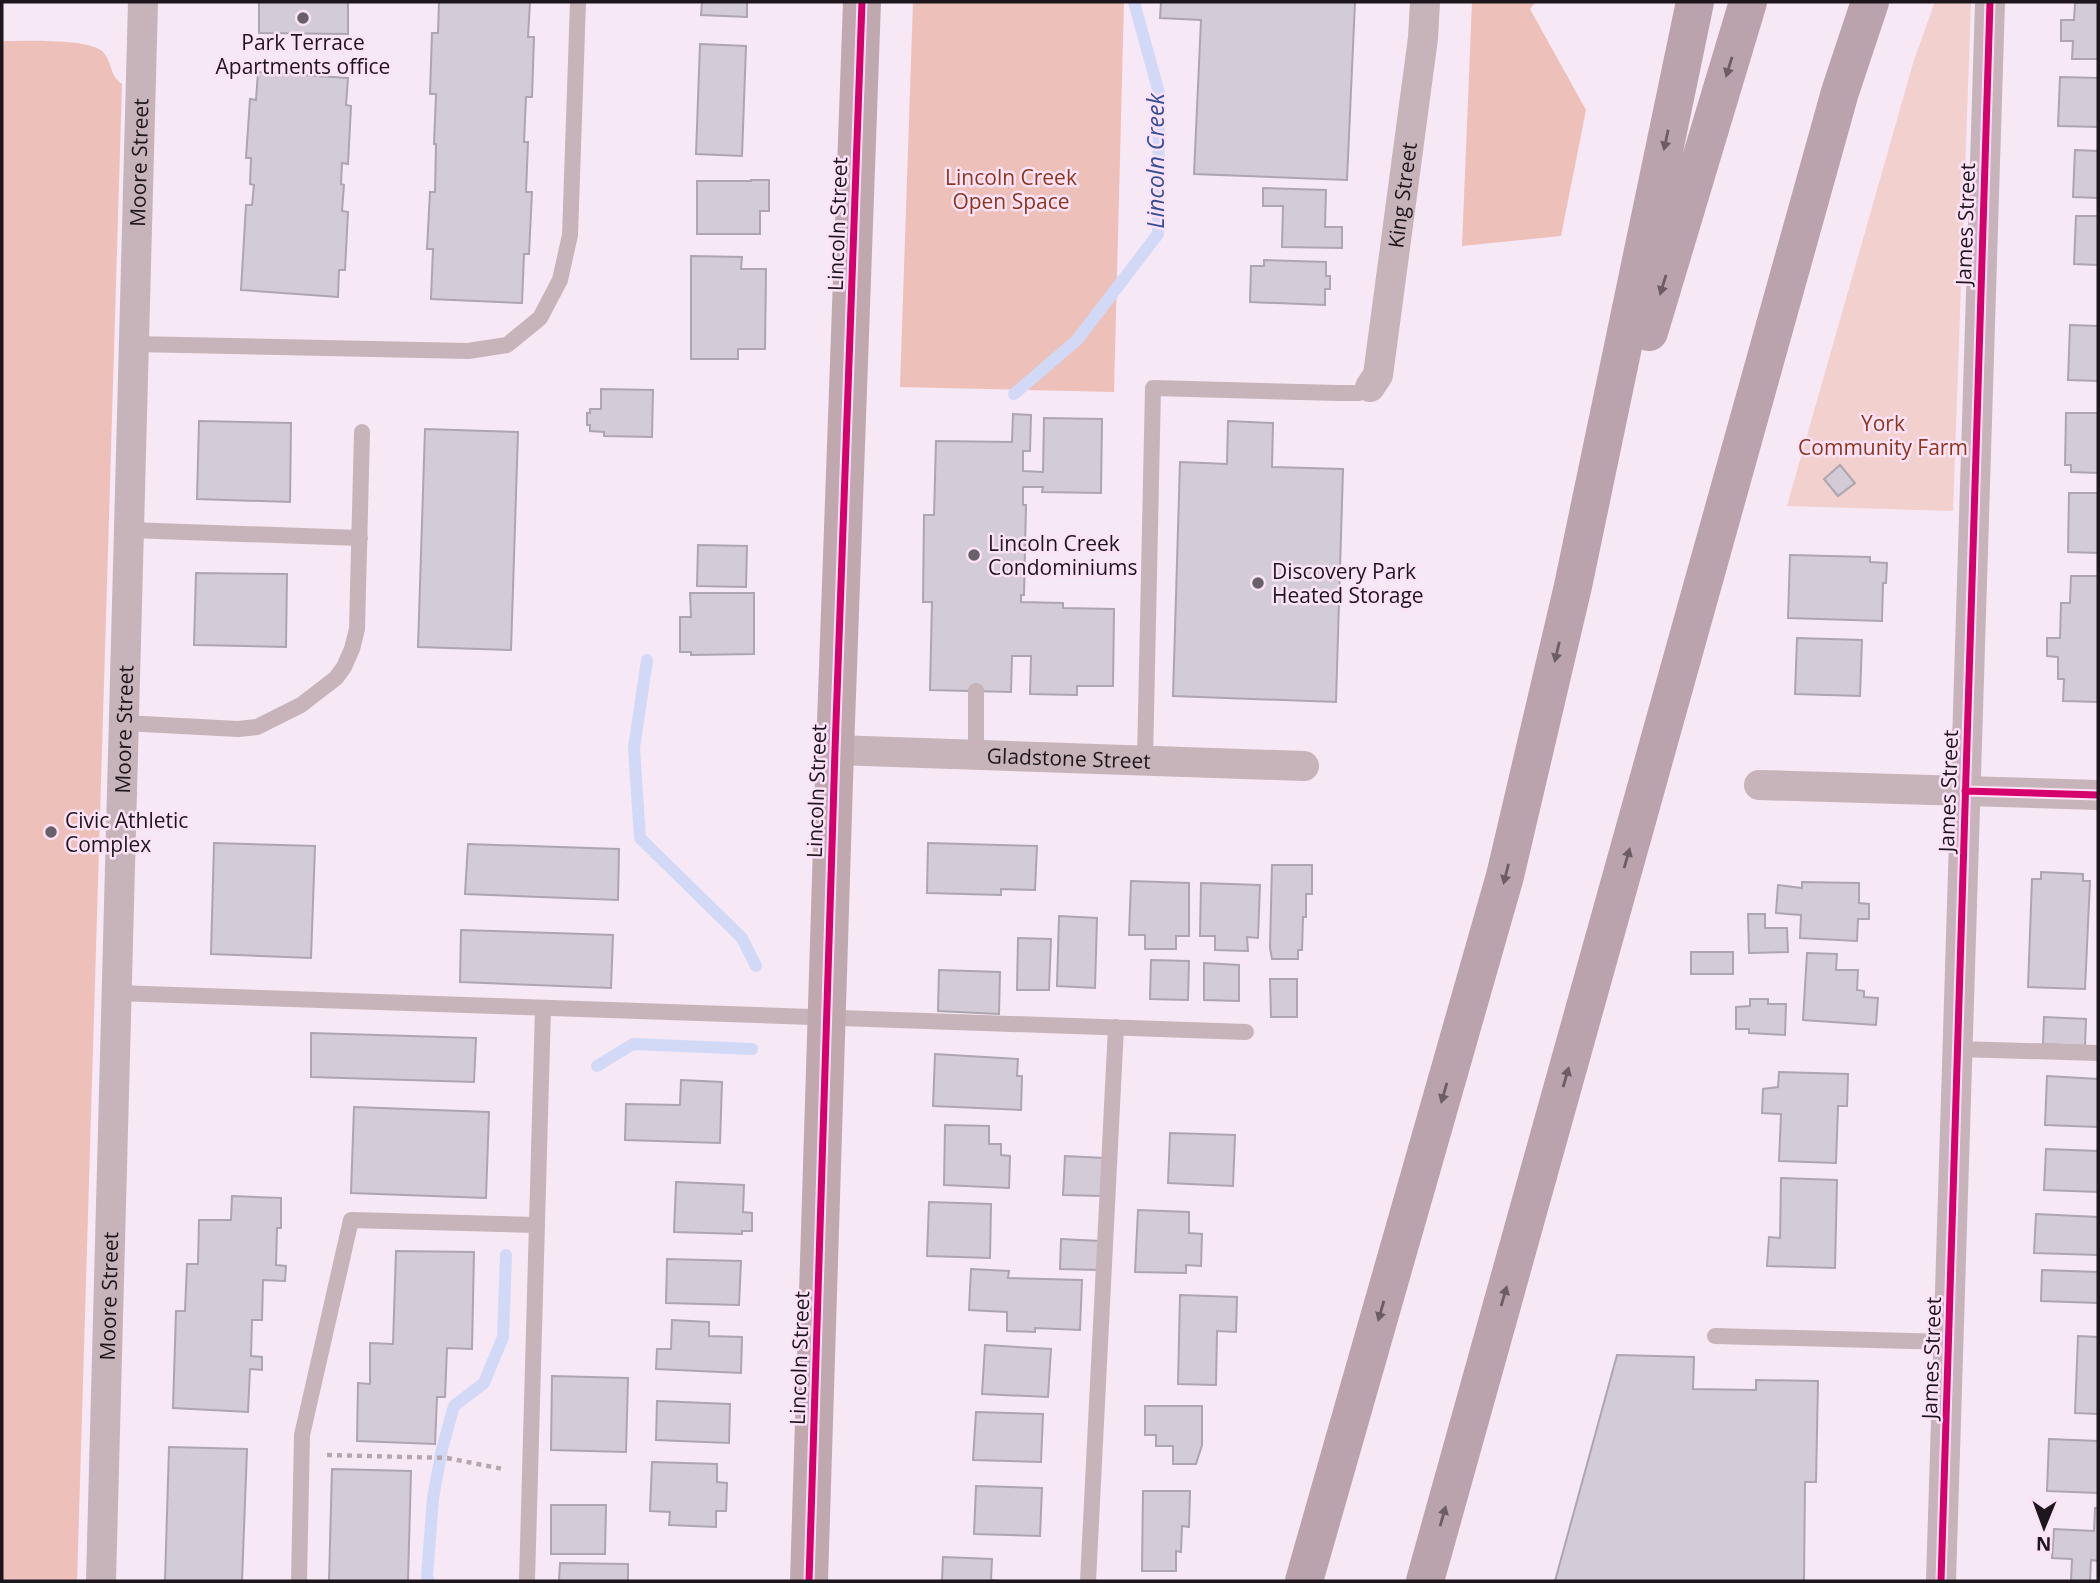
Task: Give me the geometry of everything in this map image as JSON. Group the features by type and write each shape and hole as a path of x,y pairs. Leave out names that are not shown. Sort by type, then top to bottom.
{"highway":[{"path":"1304,1581 1505,876 1573,586 1695,2"},
{"path":"1573,586 1748,2"},
{"path":"1425,1581 1840,92 1870,2"}],"street":[{"name":"Moore Street","path":"101,1581 143,2"},
{"name":"Lincoln Street","path":"809,1581 862,2"},
{"name":"King Street","path":"1370,387 1378,375 1423,38 1425,2"},
{"name":"James Street","path":"1941,1581 1990,2"},
{"name":"Gladstone Street","path":"835,750 1304,766"},
{"path":"1759,785 2098,795"}],"lane":[{"path":"134,344 468,351 507,345 540,318 560,280 570,235 578,2"},
{"path":"1145,760 1153,388 1359,393 1370,387"},
{"path":"124,723 238,729 257,727 301,705 336,678 352,649 357,629 362,432"},
{"path":"129,530 360,538"},
{"path":"976,691 976,755"},
{"path":"117,993 1246,1032"},
{"path":"527,1581 542,1008"},
{"path":"1088,1581 1116,1027"},
{"path":"1958,1049 2098,1053"},
{"path":"299,1581 302,1435 351,1220 537,1225"},
{"path":"1715,1336 1949,1342"}],"path":[{"path":"302,1454 447,1458 530,1474"}],"green space":[{"name":"Lincoln Creek Open Space","path":"913,2 1124,2 1114,392 900,387"},
{"path":"1472,2 1536,2 1530,9 1586,110 1561,236 1462,246"},
{"name":"York Community Farm","path":"1935,2 1971,2 1953,511 1787,506 1914,60"},
{"name":"Civic Athletic Complex","path":"2,41 85,44 103,52 115,77 122,84 77,1581 2,1581"}],"building":[{"name":"Park Terrace Apartments office","path":"259,2 348,2 348,34 259,33"},
{"path":"439,2 530,2 528,37 534,37 532,97 526,97 524,142 528,142 526,192 532,192 529,254 524,254 522,303 431,299 433,249 427,249 430,192 435,192 436,94 430,94 432,33 438,33"},
{"path":"702,2 747,2 747,17 701,15"},
{"path":"1161,2 1355,2 1347,180 1194,174 1201,20 1160,18"},
{"path":"2075,3 2098,3 2098,59 2072,59 2073,41 2061,41 2061,20 2074,20"},
{"path":"700,44 746,46 742,156 696,154"},
{"path":"258,72 348,78 346,105 351,106 348,164 342,163 341,184 344,185 342,211 348,212 345,270 339,270 338,297 241,290 246,205 252,205 254,185 250,184 251,158 246,158 250,99 256,100"},
{"path":"2060,77 2098,78 2098,127 2058,126"},
{"path":"2075,150 2098,151 2098,198 2073,197"},
{"path":"769,180 769,211 760,211 760,234 697,234 697,181"},
{"path":"1263,188 1326,190 1325,227 1342,227 1342,248 1282,247 1283,206 1263,206"},
{"path":"2076,216 2098,216 2098,265 2074,264"},
{"path":"691,256 742,257 741,269 766,269 765,349 738,349 738,359 691,359"},
{"path":"1264,260 1326,262 1330,289 1325,289 1325,305 1250,302 1251,266 1264,266"},
{"path":"2070,325 2098,326 2098,381 2068,380"},
{"path":"601,389 653,390 652,437 604,436 604,432 590,431 587,413 590,413 590,409 601,409"},
{"path":"2066,413 2098,413 2098,473 2071,472 2071,465 2065,465"},
{"name":"Lincoln Creek Condominiums","path":"1013,414 1031,415 1030,451 1023,451 1023,471 1043,472 1044,418 1102,419 1101,493 1042,492 1043,487 1023,487 1023,505 1026,505 1024,595 1021,595 1021,602 1063,603 1063,608 1114,609 1113,686 1077,686 1077,695 1030,694 1031,656 1012,656 1011,692 930,690 932,602 923,602 924,515 934,515 936,441 1012,442"},
{"path":"199,421 291,423 290,502 197,499"},
{"name":"Discovery Park Heated Storage","path":"1228,421 1273,423 1272,467 1343,469 1336,702 1173,696 1180,462 1227,464"},
{"path":"425,429 518,432 511,650 418,647"},
{"path":"1840,465 1855,483 1838,496 1824,479"},
{"path":"2069,493 2098,493 2098,553 2068,552"},
{"path":"698,545 747,546 746,587 697,586"},
{"path":"1790,555 1870,557 1870,562 1887,563 1886,583 1883,583 1882,621 1788,618"},
{"path":"196,573 287,574 286,647 194,645"},
{"path":"2071,576 2098,576 2098,702 2063,701 2064,679 2058,679 2058,657 2047,656 2047,638 2060,638 2061,603 2070,603"},
{"path":"690,593 754,593 754,654 691,655 691,652 680,652 680,617 691,617"},
{"path":"1797,638 1862,640 1860,696 1795,694"},
{"path":"214,843 315,846 311,958 211,954"},
{"path":"928,843 1037,846 1035,890 1001,889 1001,895 927,893"},
{"path":"468,844 619,849 618,900 465,894"},
{"path":"1272,865 1312,865 1312,894 1306,894 1302,950 1298,950 1298,959 1272,959"},
{"path":"2041,872 2083,874 2083,881 2090,881 2085,989 2028,987 2032,879 2041,879"},
{"path":"1131,881 1189,883 1189,936 1176,936 1176,949 1145,949 1145,935 1129,935"},
{"path":"1802,882 1859,883 1859,903 1869,904 1869,919 1858,919 1857,941 1800,938 1801,915 1776,913 1778,885 1802,888"},
{"path":"1201,883 1260,885 1258,938 1247,937 1248,951 1215,950 1215,936 1200,936"},
{"path":"1748,914 1765,914 1765,928 1787,928 1788,952 1749,953"},
{"path":"1059,916 1097,918 1095,988 1057,986"},
{"path":"461,930 613,935 611,988 460,982"},
{"path":"1018,938 1051,939 1049,990 1017,990"},
{"path":"1691,952 1733,952 1733,974 1691,974"},
{"path":"1807,953 1837,954 1836,970 1858,970 1857,990 1864,991 1864,997 1878,998 1876,1025 1803,1020"},
{"path":"1151,960 1189,961 1188,1000 1150,999"},
{"path":"1204,963 1239,965 1239,1001 1204,1000"},
{"path":"939,970 1000,972 999,1014 938,1011"},
{"path":"1270,979 1297,979 1297,1017 1271,1017"},
{"path":"1750,999 1768,999 1768,1004 1786,1004 1785,1035 1749,1033 1749,1029 1736,1029 1736,1007 1750,1006"},
{"path":"2044,1017 2086,1019 2085,1046 2043,1044"},
{"path":"311,1033 476,1038 474,1082 311,1077"},
{"path":"935,1054 1018,1059 1017,1076 1022,1076 1021,1110 933,1106"},
{"path":"1779,1072 1848,1074 1847,1106 1838,1106 1836,1163 1779,1161 1781,1114 1762,1113 1763,1089 1778,1087"},
{"path":"2047,1076 2098,1079 2098,1127 2045,1125"},
{"path":"681,1080 722,1082 720,1143 625,1140 626,1104 680,1105"},
{"path":"354,1107 489,1112 486,1198 351,1193"},
{"path":"945,1125 989,1126 989,1144 1001,1144 1001,1155 1010,1156 1009,1188 944,1185"},
{"path":"1170,1133 1235,1135 1233,1186 1168,1183"},
{"path":"2046,1149 2098,1151 2098,1192 2044,1190"},
{"path":"1065,1156 1104,1158 1102,1196 1063,1195"},
{"path":"1781,1178 1837,1180 1835,1268 1767,1266 1769,1237 1780,1238"},
{"path":"676,1182 744,1185 743,1212 752,1213 752,1231 742,1231 742,1234 674,1232"},
{"path":"232,1196 281,1198 281,1228 277,1228 276,1265 286,1266 285,1281 263,1280 262,1320 252,1320 251,1356 262,1357 262,1370 250,1369 248,1412 173,1408 176,1311 185,1311 187,1264 198,1264 199,1220 231,1220"},
{"path":"929,1202 991,1204 990,1258 927,1256"},
{"path":"1138,1210 1189,1212 1189,1233 1202,1234 1201,1266 1186,1265 1186,1273 1135,1272"},
{"path":"2036,1214 2098,1217 2098,1255 2034,1253"},
{"path":"1061,1239 1100,1241 1098,1270 1060,1269"},
{"path":"396,1251 474,1252 472,1349 447,1348 445,1397 437,1397 435,1444 357,1441 358,1383 370,1384 370,1343 393,1344"},
{"path":"667,1259 741,1261 739,1305 666,1303"},
{"path":"971,1269 1009,1271 1008,1278 1082,1280 1080,1330 1035,1328 1035,1332 1007,1331 1007,1312 969,1310"},
{"path":"2042,1270 2098,1272 2098,1303 2041,1301"},
{"path":"1180,1295 1237,1297 1236,1332 1217,1331 1216,1385 1178,1384"},
{"path":"672,1320 709,1322 709,1336 742,1337 741,1373 656,1369 657,1349 671,1349"},
{"path":"2078,1336 2098,1337 2098,1414 2075,1413"},
{"path":"985,1345 1051,1349 1048,1397 982,1394"},
{"path":"1617,1355 1694,1357 1693,1389 1756,1390 1756,1380 1818,1381 1816,1482 1805,1482 1804,1581 1555,1581"},
{"path":"552,1376 628,1378 626,1452 551,1450"},
{"path":"657,1401 730,1404 729,1443 656,1440"},
{"path":"1145,1406 1202,1406 1202,1445 1196,1464 1173,1464 1173,1446 1156,1446 1156,1435 1145,1435"},
{"path":"976,1412 1043,1414 1041,1462 973,1460"},
{"path":"2049,1439 2098,1441 2098,1493 2047,1491"},
{"path":"169,1447 247,1449 242,1581 165,1581"},
{"path":"652,1462 717,1464 717,1482 727,1483 726,1511 716,1511 716,1527 669,1525 670,1512 650,1511"},
{"path":"332,1469 411,1471 408,1581 329,1581"},
{"path":"976,1486 1042,1488 1040,1536 974,1534"},
{"path":"1143,1491 1190,1491 1189,1527 1182,1526 1181,1552 1176,1551 1176,1571 1142,1571"},
{"path":"551,1505 606,1505 605,1554 551,1554"},
{"path":"2095,1508 2098,1508 2098,1561 2091,1560 2090,1581 2071,1581 2072,1559 2052,1558 2054,1529 2094,1531"},
{"path":"943,1557 992,1559 991,1580 1001,1581 942,1581"},
{"path":"560,1563 628,1564 628,1581 559,1581"}],"waterway":[{"name":"Lincoln Creek","path":"1014,394 1077,340 1158,234 1159,93 1134,2"},
{"name":"Lincoln Creek","path":"647,660 634,748 640,838 742,938 756,966"},
{"name":"Lincoln Creek","path":"597,1066 633,1044 752,1049"},
{"name":"Lincoln Creek","path":"429,1581 427,1576 433,1498 442,1449 454,1406 484,1383 503,1337 506,1255"}],"cycle path":[{"path":"809,1581 862,2"},
{"path":"1941,1581 1990,2"},
{"path":"1965,791 2098,795"}],"place":[{"name":"Park Terrace Apartments office","path":"303,18"},
{"name":"Lincoln Creek Condominiums","path":"974,555"},
{"name":"Discovery Park Heated Storage","path":"1258,583"},
{"name":"Civic Athletic Complex","path":"51,832"}]}
